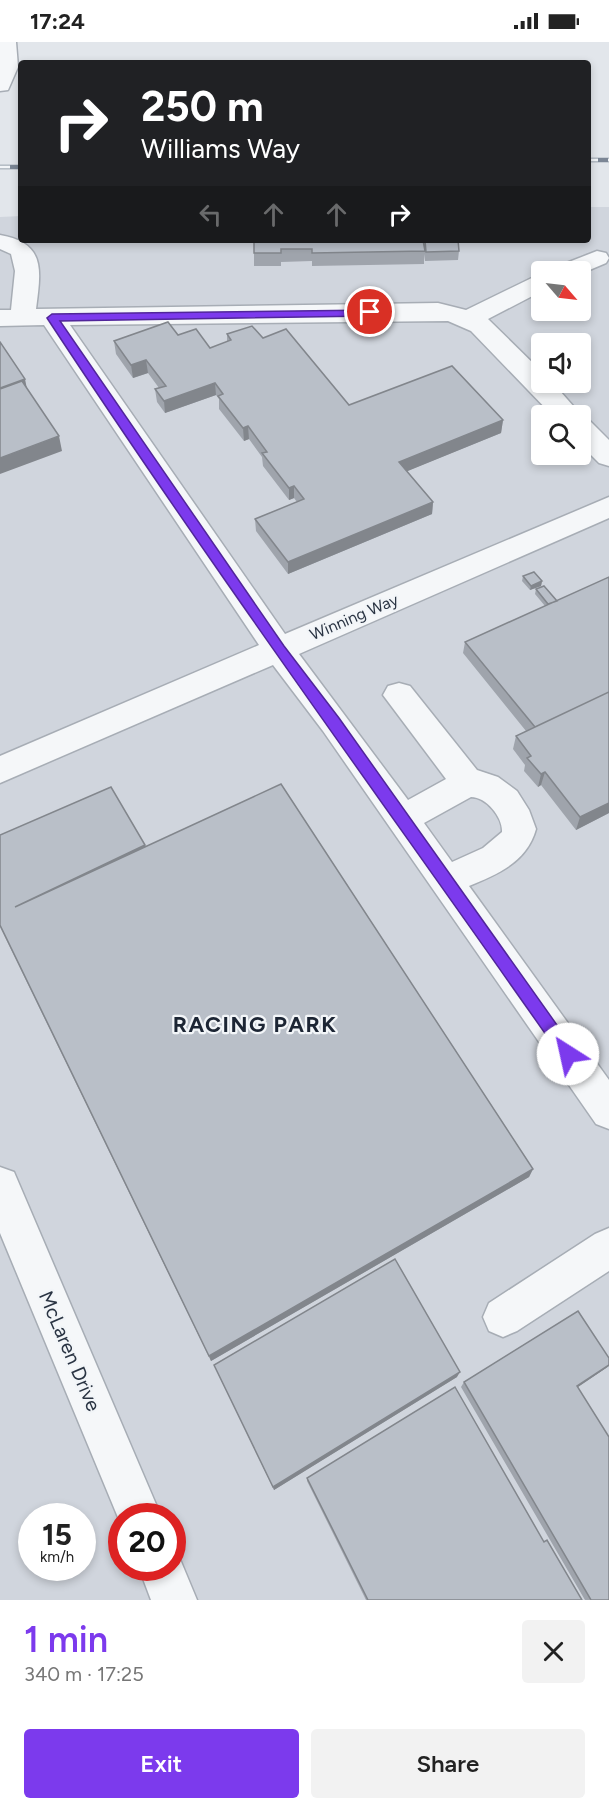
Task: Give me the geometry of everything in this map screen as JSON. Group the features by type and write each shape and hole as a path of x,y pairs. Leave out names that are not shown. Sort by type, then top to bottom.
{"street":[{"path":"0,85 7,68 6,42"},
{"path":"0,242 7,242 22,250 27,261 11,318 438,311 468,319 490,335 558,405"},
{"path":"590,261 597,258"},
{"path":"468,319 531,287"},
{"path":"52,318 279,650 402,818 609,1111"},
{"path":"591,438 609,456"},
{"name":"Winning Way","path":"0,770 609,507"},
{"path":"399,695 469,784"},
{"path":"402,818 469,784 484,785 497,793 511,808 519,825 518,837 505,851 446,880"},
{"name":"McLaren Drive","path":"0,1186 134,1503"},
{"path":"502,1317 609,1248"},
{"path":"166,1581 174,1600"}],"shaded area":[{"path":"591,207 609,207 609,1600 0,1600 0,217 18,216 18,243 591,243"}],"building":[{"path":"254,243 424,243 425,251 312,253 312,249 281,249 281,253 254,253"},
{"path":"425,243 458,243 459,251 426,252"},
{"path":"168,322 178,335 196,329 210,348 231,340 227,334 252,326 263,338 286,329 349,405 452,366 503,420 399,462 433,502 288,562 255,519 304,499 294,486 289,488 262,453 267,452 248,426 243,428 218,396 223,394 215,383 164,401 155,389 166,386 146,360 131,365 114,341"},
{"path":"0,342 25,379 0,388"},
{"path":"22,381 59,436 0,458 0,389"},
{"path":"534,572 542,581 531,586 523,576"},
{"path":"609,577 609,692 535,727 465,642"},
{"path":"544,586 557,601 548,604 536,589"},
{"path":"609,692 609,803 580,817 545,772 541,774 527,758 531,756 516,736"},
{"path":"281,784 533,1169 209,1356 0,925 0,835 111,787 145,845 15,907"},
{"path":"395,1259 460,1372 273,1487 214,1365"},
{"path":"578,1311 609,1358 609,1365 577,1386 609,1437 609,1600 591,1600 464,1382"},
{"path":"455,1387 544,1542 547,1540 582,1600 368,1600 307,1478"}],"railway":[{"path":"591,160 609,160"},
{"path":"0,167 18,167"}],"district":[{"name":"RACING PARK","path":"255,1024"}],"route":[{"path":"370,312 52,318 279,650 307,684 568,1054"}]}
